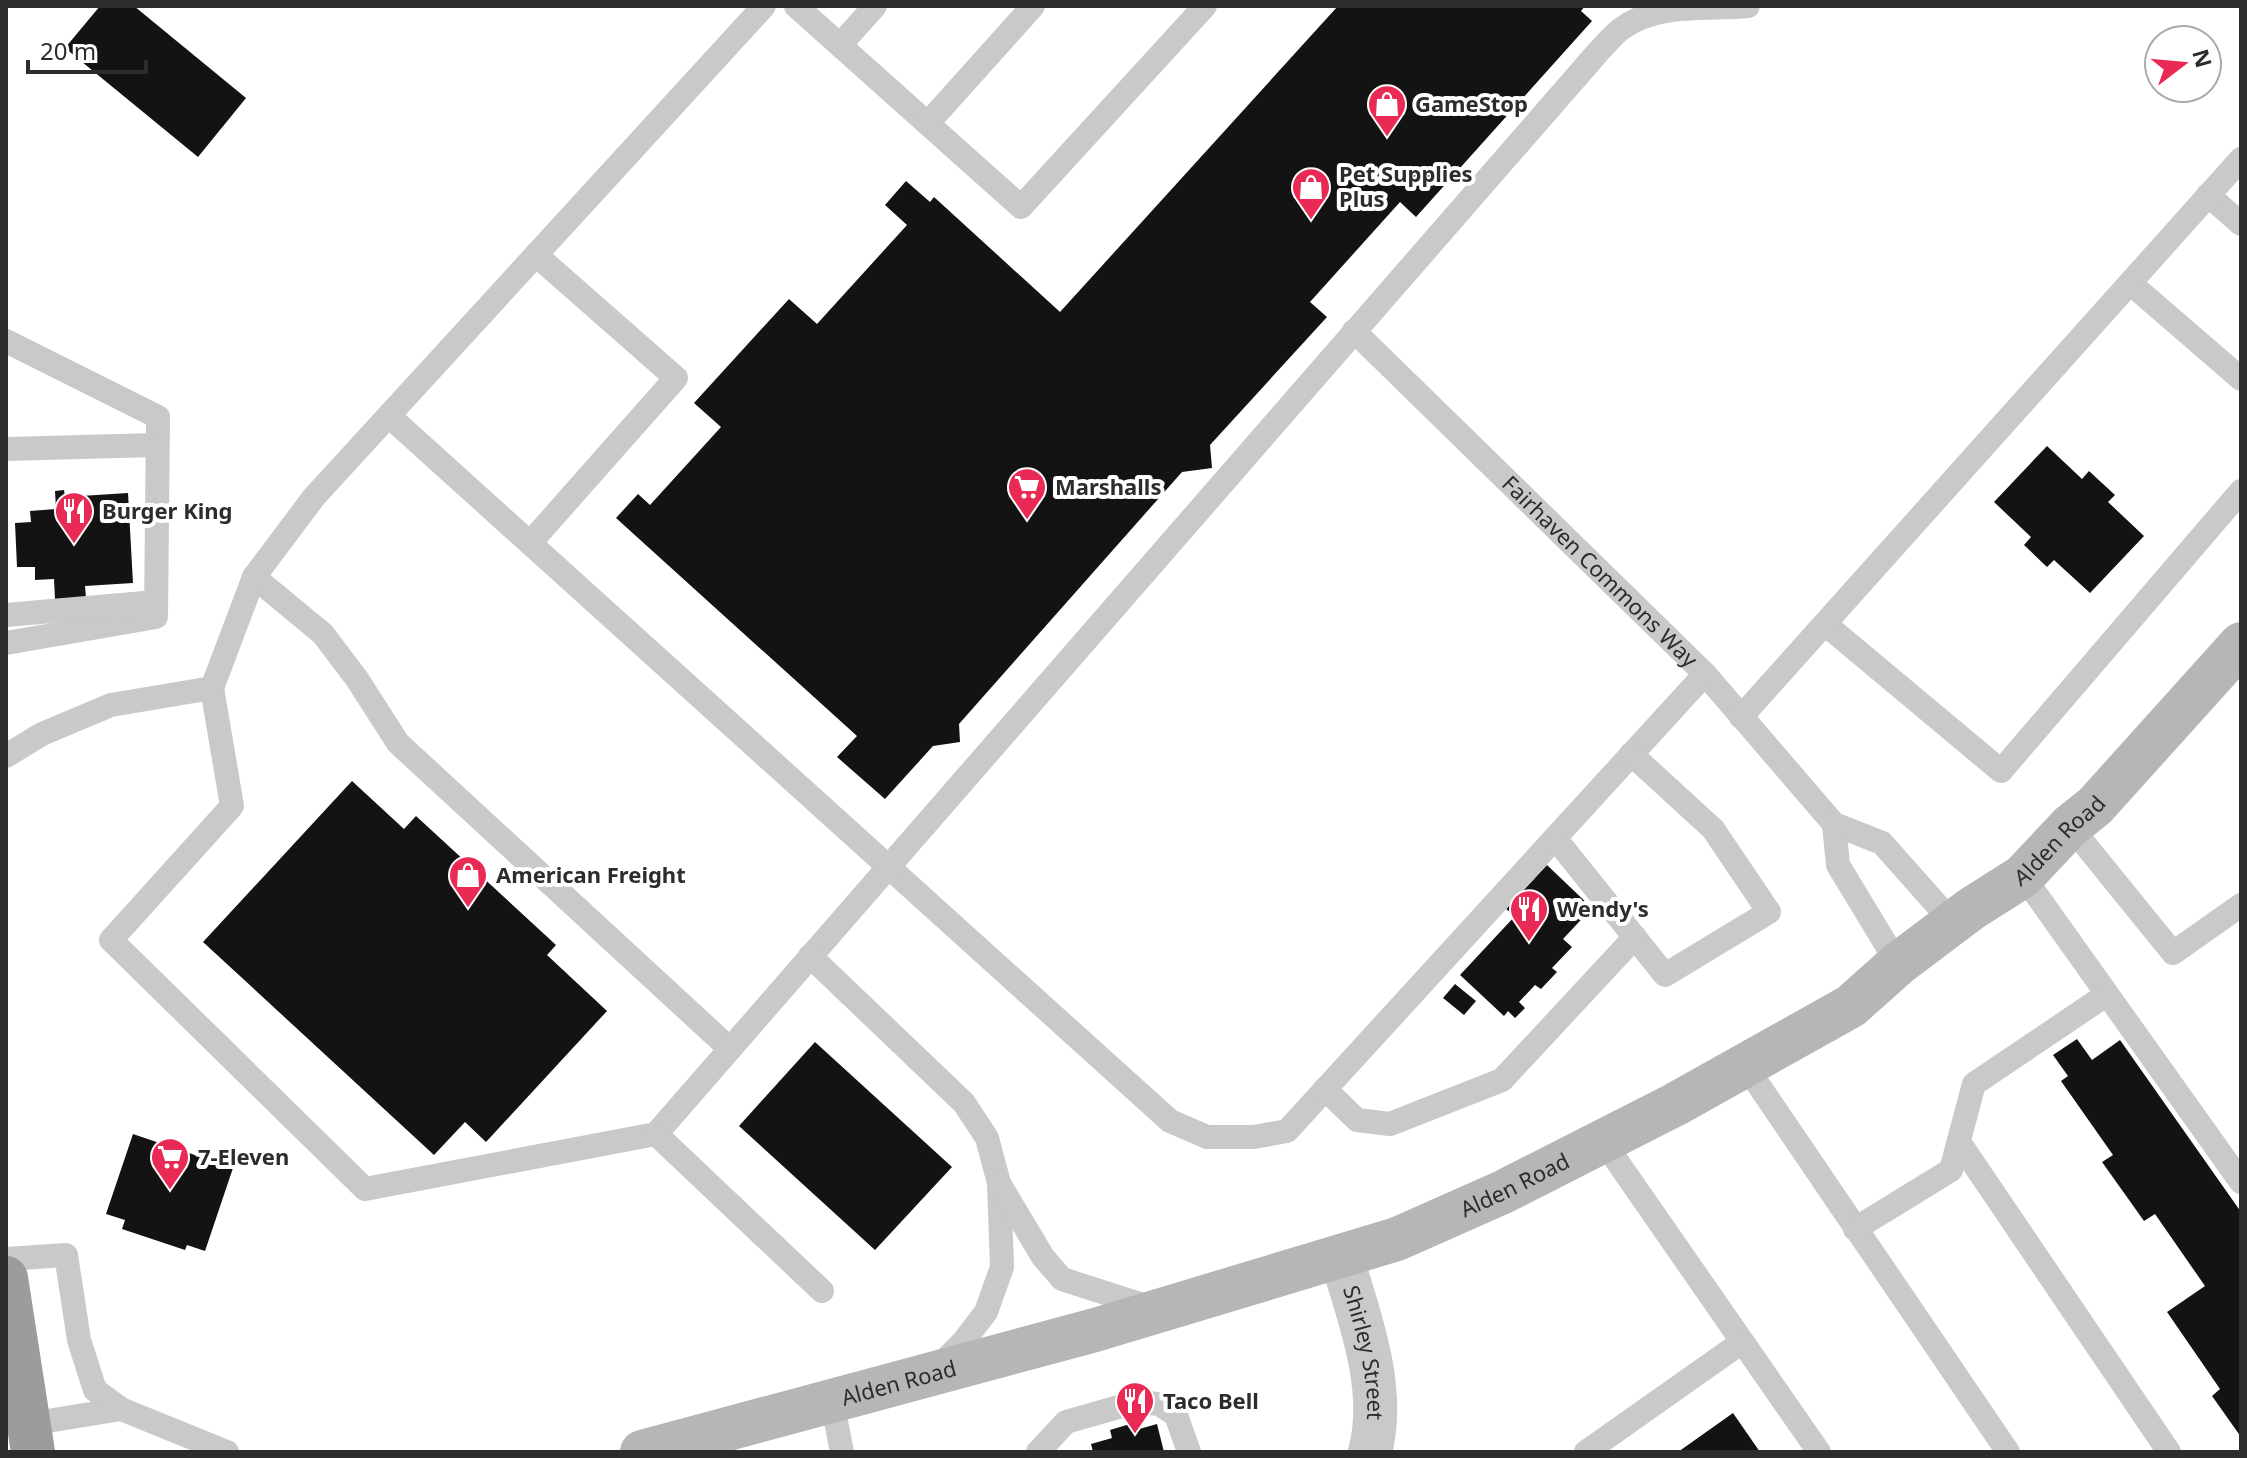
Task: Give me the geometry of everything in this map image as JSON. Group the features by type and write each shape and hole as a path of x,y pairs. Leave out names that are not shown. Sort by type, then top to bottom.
{"highway":[{"path":"6,1278 31,1438"}],"main road":[{"name":"Alden Road","path":"642,1452 710,1443 832,1401 1159,1311 1397,1239 1503,1192 1851,1006 1898,964 2023,876 2070,826 2104,796 2241,644"}],"street":[{"name":"Shirley Street","path":"1341,1256 1365,1338 1374,1398 1370,1452"}],"lane":[{"path":"764,6 314,497 254,577 212,688 232,806 111,940 365,1189 656,1134 1574,79 1622,28 1647,16 1674,10 1748,6"},
{"path":"796,6 1021,207 1205,6"},
{"path":"840,45 875,6"},
{"path":"928,123 1033,6"},
{"path":"1741,717 2241,159"},
{"path":"2208,195 2241,224"},
{"path":"530,543 676,378 536,255"},
{"path":"2130,283 2241,379"},
{"name":"Fairhaven Commons Way","path":"1354,331 1705,674 1834,824 1882,843 1953,923"},
{"path":"6,341 158,417 156,610"},
{"path":"389,416 1170,1121 1207,1137 1254,1137 1287,1131 1705,674"},
{"path":"6,449 157,445"},
{"path":"1825,624 2001,771 2241,491"},
{"path":"254,577 323,634 357,679 398,743 730,1049"},
{"path":"6,615 156,610"},
{"path":"6,643 156,610"},
{"path":"6,756 42,734 111,705 212,688"},
{"path":"1555,838 1665,975 1769,912 1713,829 1631,754"},
{"path":"1834,824 1838,865 1898,964"},
{"path":"2070,826 2173,953 2241,905"},
{"path":"2023,876 2241,1182"},
{"path":"1325,1089 1357,1120 1390,1124 1502,1080 1635,937"},
{"path":"810,956 964,1103 987,1138 999,1183 1002,1267 986,1312 963,1342 930,1375"},
{"path":"1855,1229 1951,1170 1974,1084 2106,995"},
{"path":"1745,1065 2008,1452"},
{"path":"656,1134 822,1291"},
{"path":"1603,1141 1819,1452"},
{"path":"1959,1142 2169,1452"},
{"path":"999,1183 1043,1257 1062,1279 1159,1311"},
{"path":"6,1259 66,1255 79,1340 95,1390 121,1409 227,1452"},
{"path":"1586,1452 1742,1342"},
{"path":"832,1401 842,1452"},
{"path":"1038,1452 1066,1422 1136,1402 1159,1404 1176,1415 1189,1452"},
{"path":"31,1438 121,1409"}],"building":[{"path":"100,6 134,6 246,98 198,157 65,48"},
{"path":"1338,6 1585,6 1581,11 1592,21 1416,217 1400,202 1310,302 1327,317 1210,445 1212,468 1182,472 959,724 960,742 933,746 885,799 837,757 857,736 616,518 638,494 650,505 721,427 694,403 789,299 817,324 907,225 885,205 906,181 930,202 934,197 1060,312"},
{"path":"2047,446 2082,479 2089,471 2115,495 2108,502 2144,536 2090,593 2054,560 2047,567 2024,545 2031,537 1994,502"},
{"name":"Burger King","path":"64,490 65,497 128,493 133,583 85,586 86,598 55,599 54,579 35,580 35,567 17,567 15,523 31,522 30,511 56,509 55,491"},
{"path":"352,781 404,829 416,816 556,945 547,955 607,1011 486,1142 465,1122 434,1155 203,942"},
{"name":"Wendy's","path":"1547,865 1592,908 1563,939 1572,947 1552,968 1557,972 1541,989 1535,985 1519,1002 1525,1008 1515,1018 1508,1011 1504,1016 1460,975 1515,916 1506,909"},
{"path":"1455,984 1476,1001 1464,1015 1443,998"},
{"path":"2077,1039 2092,1060 2120,1040 2241,1212 2241,1437 2212,1396 2220,1389 2167,1312 2205,1286 2155,1214 2144,1221 2102,1162 2113,1155 2061,1081 2068,1076 2053,1055"},
{"path":"815,1042 952,1167 875,1250 739,1126"},
{"name":"7-Eleven","path":"133,1134 233,1168 205,1251 187,1245 185,1250 122,1229 125,1220 106,1214"},
{"path":"1733,1413 1760,1452 1678,1452"},
{"name":"Taco Bell","path":"1130,1424 1132,1431 1157,1424 1164,1452 1093,1452 1091,1444 1112,1438 1110,1430"}],"place":[{"name":"GameStop","path":"1387,138"},
{"name":"Pet Supplies Plus","path":"1311,221"},
{"name":"Marshalls","path":"1027,521"},
{"name":"Burger King","path":"74,545"},
{"name":"American Freight","path":"468,909"},
{"name":"Wendy's","path":"1529,943"},
{"name":"7-Eleven","path":"170,1191"},
{"name":"Taco Bell","path":"1135,1435"}]}
